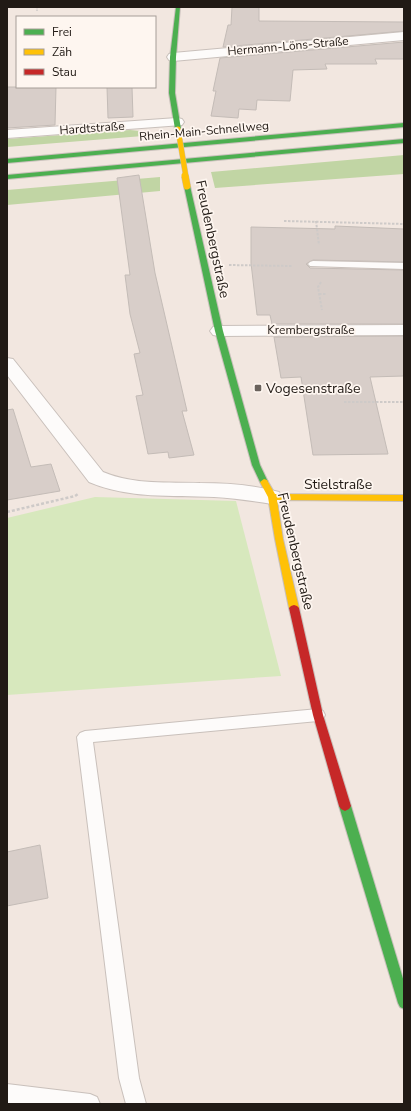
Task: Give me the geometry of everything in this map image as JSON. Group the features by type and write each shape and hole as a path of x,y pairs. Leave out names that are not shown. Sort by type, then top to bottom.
{"main road":[{"name":"Freudenbergstraße","path":"178,7 173,57 172,93 187,186 219,331 256,465 272,497 281,547 318,715 404,1003"},
{"name":"Rhein-Main-Schnellweg","path":"7,161 404,125"},
{"name":"Rhein-Main-Schnellweg","path":"7,177 404,141"},
{"name":"Stielstraße","path":"272,497 404,498"}],"street":[{"name":"Hermann-Löns-Straße","path":"173,57 404,36"},
{"name":"Hardtstraße","path":"7,134 177,125"},
{"name":"Krembergstraße","path":"219,331 404,330"},
{"path":"7,363 96,477 104,481 132,487 214,490 272,497"}],"lane":[{"path":"313,264 404,266"},
{"path":"136,1104 129,1078 85,737 318,715"},
{"path":"7,1094 90,1104"}],"path":[{"path":"284,221 404,224"},
{"path":"319,294 326,294"},
{"path":"344,402 404,402"},
{"path":"7,512 75,496 96,477"}],"green space":[{"path":"130,130 143,132 143,136 7,147 7,139"},
{"path":"404,155 404,174 215,188 211,172"},
{"path":"160,177 160,191 7,205 7,190"},
{"path":"95,497 236,501 281,676 7,695 7,518"}],"building":[{"path":"232,7 259,7 259,21 404,22 404,31 223,47 228,25 231,25"},
{"path":"404,42 404,59 375,59 377,64 325,64 327,69 293,70 290,101 257,100 256,110 239,109 238,118 211,116 216,91 213,91 220,58"},
{"path":"7,87 56,88 55,125 7,128"},
{"path":"107,88 132,88 133,117 108,118"},
{"path":"139,175 155,273 187,411 182,411 194,455 169,458 168,452 148,454 136,396 143,395 134,354 140,353 130,314 125,275 130,275 117,178"},
{"path":"335,226 404,229 404,262 313,260 306,264 310,268 404,270 404,324 272,324 270,315 257,315 251,263 251,227 335,229"},
{"path":"404,336 404,376 370,377 388,454 313,455 301,377 281,378 274,337"},
{"path":"13,409 31,467 51,464 60,491 7,500 7,410"},
{"path":"40,845 48,898 7,906 7,852"}],"traffic: fast":[{"path":"178,7 173,57 172,93 178,129"},
{"path":"7,161 404,125"},
{"path":"7,177 404,141"},
{"path":"187,186 219,331 256,465 264,482"},
{"path":"345,806 404,1003"}],"traffic: slow":[{"path":"178,129 187,186"},
{"path":"264,482 272,497 279,539 294,608"},
{"path":"272,497 404,498"}],"traffic: jam":[{"path":"294,608 318,715 345,806"}],"place":[{"name":"Vogesenstraße","path":"258,388"}]}
